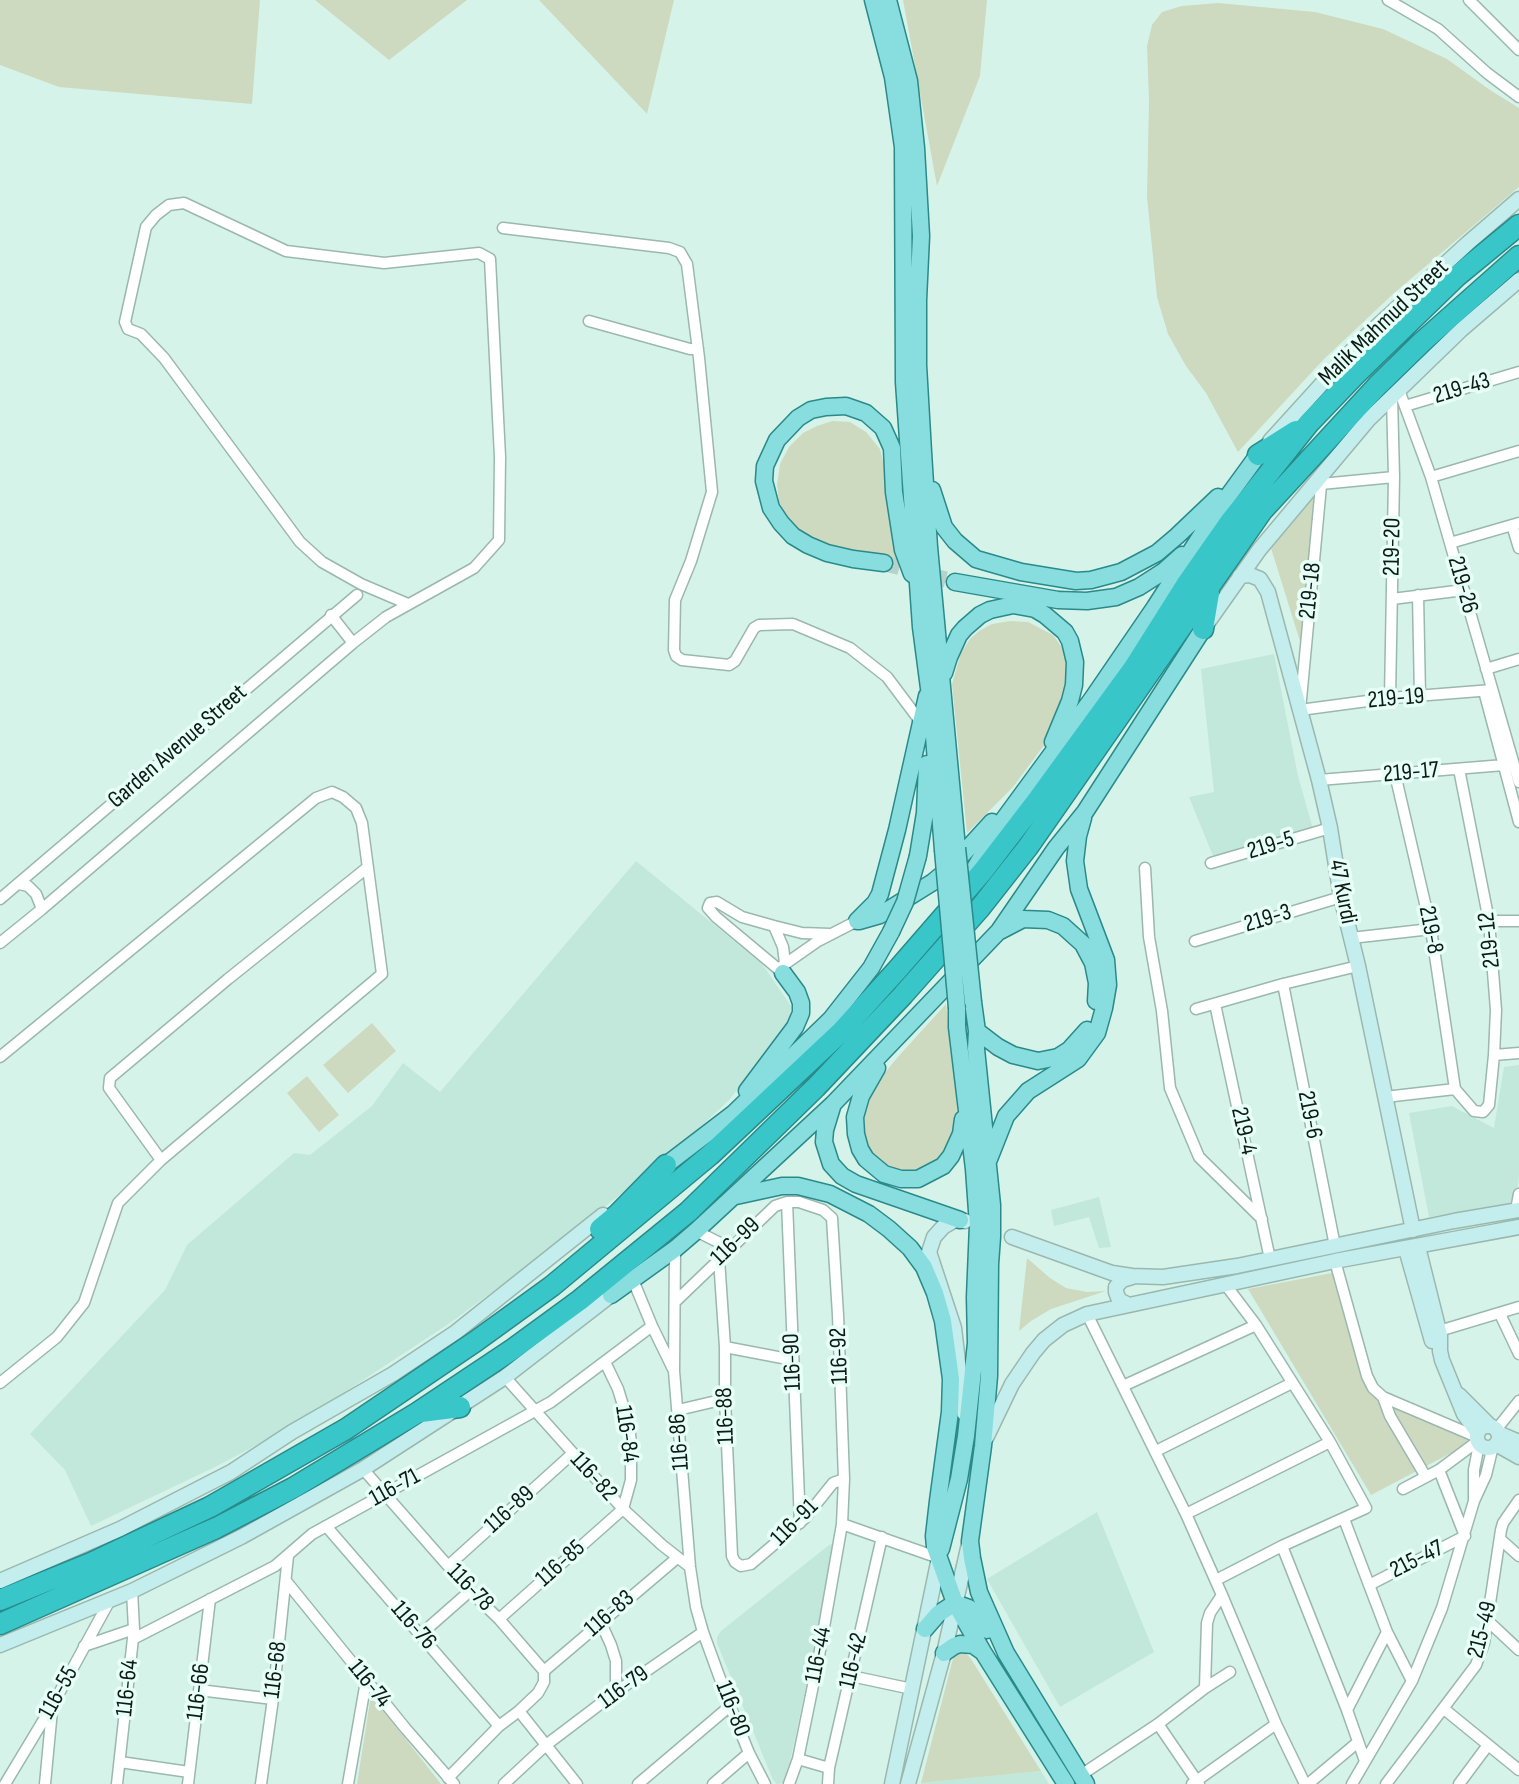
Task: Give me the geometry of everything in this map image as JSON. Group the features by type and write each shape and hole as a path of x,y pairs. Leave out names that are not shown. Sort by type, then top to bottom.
{"highway":[{"path":"0,1600 114,1553 210,1507 346,1429 552,1286 730,1138 842,1031 983,871 1133,669 1230,522 1309,423 1457,276 1519,225"},
{"path":"0,1624 243,1516 293,1488 417,1413 513,1349 580,1300 688,1212 796,1107 903,995 980,908 1028,847 1262,511 1422,342 1519,256"},
{"path":"1330,437 1368,420"},
{"path":"1258,455 1309,423"},
{"path":"1203,629 1211,582"},
{"path":"476,1341 509,1307 618,1214 666,1165"},
{"path":"580,1300 611,1295"},
{"path":"417,1413 460,1407"},
{"path":"0,1590 49,1580"}],"main road":[{"path":"873,0 893,77 903,147 918,587 936,684"},
{"path":"888,0 909,81 916,148 921,236 911,381 931,488 944,527 976,559 1002,568 1076,581 1099,579 1121,572 1157,553 1211,504 1258,455"},
{"name":"Malik Mahmud Street","path":"1258,455 1360,342 1519,199"},
{"path":"0,1645 132,1591 241,1537 363,1469 505,1377 696,1231 833,1104 999,931 1056,848 1085,812 1240,576 1368,420 1462,329 1519,280"},
{"path":"884,563 827,553 808,545 793,536 771,508 766,493 765,466 777,440 798,418 811,410 846,406 866,413 883,428 892,448 894,492 903,550 918,587"},
{"path":"923,452 936,684 965,1005 977,1031 998,1047 1013,1055 1038,1061 1058,1057 1086,1032 1096,1006 1097,983 1093,963 1083,944 1063,926 1048,920 1023,919 999,931"},
{"path":"956,902 986,846 1141,628 1258,455"},
{"path":"955,582 1074,602 1102,600 1146,583 1195,544"},
{"name":"47 Kurdi","path":"1240,576 1255,577 1267,587 1319,780 1413,1230"},
{"path":"857,921 880,894 936,684 959,635 990,610 1013,605 1035,609 1056,623 1070,641 1074,652 1076,674 1070,701 1042,769"},
{"path":"927,722 950,849"},
{"path":"0,1581 120,1529 231,1472 292,1432 393,1374 456,1332 734,1113 831,1019 871,968 891,932 905,902 918,856 925,813 927,722"},
{"path":"857,921 880,915 933,882 1023,793"},
{"path":"987,1164 1006,1116 1028,1091 1078,1059 1097,1033 1104,1008 1108,985 1106,960 1079,889 1075,861 1085,812"},
{"path":"734,1113 799,1018 802,1008 800,998 782,969"},
{"path":"892,1784 939,1558 959,1479 976,1343 978,1225 957,1027 965,1005"},
{"path":"908,1784 944,1653 970,1541 983,1446 989,1376 992,1205 976,1049 977,1031"},
{"path":"896,1040 861,1096 855,1117 860,1149 866,1159 884,1174 901,1179 918,1179 943,1166 961,1134 965,1097"},
{"path":"833,1104 824,1142 831,1164 842,1176 856,1184 962,1220"},
{"path":"733,1197 782,1186 798,1186 830,1194 869,1214 889,1229 910,1248 924,1267 943,1321 951,1379 950,1412 934,1536 939,1558 955,1603 983,1652 1078,1781"},
{"path":"983,1446 1012,1384 1033,1353 1063,1325 1087,1314 1225,1284 1413,1230 1517,1210"},
{"path":"1495,1214 1490,1224 1499,1231"},
{"path":"962,1220 948,1223 938,1232 929,1252 954,1328 966,1436"},
{"path":"1454,1221 1462,1228 1457,1237"},
{"path":"1012,1237 1102,1270 1132,1276 1163,1277 1270,1259 1412,1248 1519,1227"},
{"path":"1412,1248 1439,1331 1440,1351"},
{"path":"1412,1248 1432,1339 1440,1351 1448,1378 1487,1437 1519,1457"},
{"path":"1127,1304 1119,1300 1116,1287 1132,1276"},
{"path":"1487,1437 1519,1442"},
{"path":"970,1541 979,1592 1006,1653 1059,1756"},
{"path":"925,1629 938,1614 955,1603 973,1612 1006,1653"},
{"path":"944,1653 960,1644 973,1645 983,1652"}],"street":[{"path":"1388,0 1438,29 1519,97"},
{"path":"1469,0 1519,50"},
{"name":"Garden Avenue Street","path":"0,943 353,643 386,617 474,568 499,540 500,457 490,259 479,253 384,263 286,251 184,203 169,205 146,227 125,322 128,329 141,334 164,358 300,542 322,562 361,584 408,604"},
{"path":"503,228 669,248 680,252 687,264 712,492 691,561 675,600 676,656 682,660 729,665 735,661 754,628 759,625 793,624 850,648 887,677 927,722"},
{"path":"589,321 698,349"},
{"name":"219-43","path":"1405,406 1519,372"},
{"name":"219-26","path":"1396,393 1405,406 1431,477 1486,669 1488,690 1519,782"},
{"name":"219-20","path":"1390,698 1396,393"},
{"path":"1431,477 1519,451"},
{"path":"1322,478 1394,477"},
{"name":"219-18","path":"1300,710 1322,478"},
{"path":"1450,543 1516,524 1519,548"},
{"path":"1392,599 1464,590"},
{"name":"Garden Avenue Street","path":"0,899 357,595"},
{"path":"1418,595 1420,696"},
{"path":"331,615 353,643"},
{"path":"1486,669 1519,659"},
{"path":"1488,690 1519,822"},
{"name":"219-19","path":"1300,710 1390,698 1488,690"},
{"path":"1505,733 1519,729"},
{"name":"219-17","path":"1319,780 1504,765"},
{"name":"219-12","path":"1455,1089 1474,1111 1483,1112 1489,1105 1496,1010 1489,921 1459,769"},
{"name":"219-8","path":"1395,774 1431,929 1455,1089"},
{"path":"0,1057 322,794 338,794 356,808 368,867 382,974 161,1160 118,1203 84,1303 57,1337 0,1383"},
{"name":"219-5","path":"1211,863 1330,828"},
{"path":"161,1160 109,1088 110,1078 368,867"},
{"path":"1145,868 1149,937 1162,1011 1170,1088 1199,1157 1262,1219"},
{"path":"19,884 28,886 36,894 42,909"},
{"name":"219-3","path":"1195,941 1341,897"},
{"path":"782,969 716,917 708,904 717,902 742,917 802,933 830,934"},
{"path":"782,969 830,934 857,921"},
{"path":"1489,921 1519,921"},
{"path":"774,926 783,947 782,969"},
{"path":"1351,938 1431,929"},
{"path":"1196,1009 1358,966"},
{"name":"219-6","path":"1283,984 1335,1253 1367,1376 1373,1388 1383,1397 1390,1416 1426,1477"},
{"name":"219-4","path":"1215,1004 1270,1259"},
{"path":"1494,1055 1519,1053"},
{"path":"1385,1097 1455,1089"},
{"path":"1517,1210 1519,1194"},
{"name":"116-99","path":"676,1301 770,1209 787,1202 805,1204"},
{"name":"116-90","path":"787,1202 800,1523"},
{"name":"116-92","path":"805,1204 827,1212 833,1223 844,1479 842,1524"},
{"path":"696,1231 730,1248"},
{"name":"116-86","path":"675,1249 674,1371 690,1567 703,1632"},
{"name":"116-88","path":"719,1259 732,1556 738,1565 745,1566"},
{"path":"633,1280 674,1371"},
{"path":"1216,1580 1366,1508 1330,1442 1256,1325 1225,1284"},
{"path":"1439,1331 1519,1307"},
{"path":"1087,1314 1186,1514 1276,1724 1306,1784 1358,1742"},
{"path":"1500,1314 1519,1354"},
{"path":"1123,1386 1256,1325"},
{"name":"116-71","path":"84,1646 133,1634 275,1566 305,1538 560,1396 652,1326"},
{"path":"725,1347 793,1360"},
{"name":"116-84","path":"605,1362 625,1407 630,1435 631,1480 623,1509"},
{"name":"116-82","path":"505,1377 623,1509 690,1567"},
{"path":"1156,1451 1292,1383"},
{"path":"1383,1397 1487,1437"},
{"path":"678,1410 725,1399"},
{"path":"1403,1489 1439,1470 1487,1437 1519,1401"},
{"path":"1352,1784 1412,1681 1442,1608 1474,1501 1482,1485 1487,1437"},
{"path":"1186,1514 1330,1442"},
{"name":"116-89","path":"448,1566 572,1454"},
{"name":"116-78","path":"363,1469 544,1671"},
{"path":"1439,1470 1465,1536"},
{"name":"116-91","path":"745,1566 800,1523 833,1483 844,1479"},
{"name":"215-49","path":"1386,1784 1476,1665 1484,1643 1503,1523 1519,1500"},
{"name":"116-85","path":"499,1619 623,1509"},
{"path":"1344,1519 1387,1632 1412,1681"},
{"path":"842,1524 939,1558"},
{"name":"116-44","path":"789,1784 798,1759 819,1656 842,1524"},
{"name":"116-76","path":"326,1526 499,1726"},
{"name":"215-47","path":"1369,1585 1465,1536"},
{"name":"116-42","path":"828,1784 829,1768 882,1537"},
{"path":"1500,1539 1519,1556"},
{"path":"1282,1546 1365,1761"},
{"name":"116-68","path":"261,1784 288,1556"},
{"name":"116-83","path":"544,1671 677,1558"},
{"name":"116-74","path":"286,1581 451,1781"},
{"name":"116-64","path":"117,1784 133,1634 132,1591"},
{"path":"420,1635 470,1591"},
{"path":"1205,1688 1207,1623 1222,1595"},
{"name":"116-66","path":"188,1778 210,1599"},
{"name":"116-55","path":"5,1784 110,1600"},
{"path":"1488,1621 1519,1650"},
{"path":"601,1623 616,1661 616,1692"},
{"name":"116-79","path":"504,1784 546,1745 703,1632"},
{"name":"116-80","path":"703,1632 749,1753 765,1784"},
{"path":"1347,1710 1387,1632"},
{"path":"451,1781 499,1726 538,1693 544,1682 544,1671"},
{"path":"1078,1781 1230,1672"},
{"path":"851,1676 912,1689"},
{"path":"348,1784 366,1681"},
{"path":"199,1690 273,1699"},
{"path":"45,1784 52,1706"},
{"path":"638,1784 730,1706"},
{"path":"1444,1709 1519,1770"},
{"path":"519,1711 577,1784"},
{"path":"1158,1724 1196,1783 1276,1724"},
{"path":"1459,1784 1488,1745"},
{"path":"716,1783 749,1753"},
{"path":"798,1759 829,1768"},
{"path":"120,1762 188,1778"}],"shaded area":[{"path":"0,0 260,0 252,104 59,87 0,65"},
{"path":"315,0 467,0 389,60"},
{"path":"539,0 674,0 647,114"},
{"path":"903,0 987,0 980,76 937,186"},
{"path":"1218,3 1315,12 1383,29 1447,59 1519,108 1519,187 1393,294 1323,360 1238,452 1206,393 1168,334 1157,297 1147,197 1147,46 1152,25 1162,12 1182,6"},
{"path":"832,421 850,422 866,432 880,449 896,558 820,544 799,533 788,521 779,501 777,485 780,464 789,447 803,433"},
{"path":"1314,492 1303,651 1271,548"},
{"path":"1028,622 1053,635 1066,657 1069,672 1067,689 1045,744 1013,787 967,833 952,684 961,653 970,639 992,624"},
{"path":"1274,654 1298,776 1313,829 1213,856 1189,797 1214,792 1201,669"},
{"path":"636,861 762,964 791,1006 789,1025 729,1100 676,1150 576,1230 450,1323 293,1426 91,1526 65,1470 30,1434 165,1290 187,1245 294,1153 310,1155 372,1106 403,1063 440,1092"},
{"path":"946,1004 956,1125 948,1146 936,1162 922,1171 893,1171 870,1153 865,1140 862,1127 867,1098 897,1058"},
{"path":"372,1023 396,1051 348,1093 323,1065"},
{"path":"1519,1065 1516,1203 1429,1217 1409,1113 1452,1106 1494,1128 1504,1067"},
{"path":"307,1076 339,1115 319,1132 287,1093"},
{"path":"1099,1197 1111,1247 1099,1248 1089,1217 1054,1226 1051,1210"},
{"path":"1027,1258 1066,1288 1087,1292 1106,1291 1051,1309 1019,1331"},
{"path":"1332,1273 1372,1389 1472,1442 1371,1495 1248,1289"},
{"path":"1097,1512 1154,1652 1060,1707 987,1579"},
{"path":"832,1544 835,1548 787,1776 784,1783 777,1784 717,1637"},
{"path":"964,1651 1041,1771 921,1783 952,1662 956,1653"},
{"path":"371,1695 441,1784 357,1784"},
{"path":"1041,1771 1049,1784 921,1784 921,1783"}],"tunnel":[{"path":"884,563 955,582"}]}
